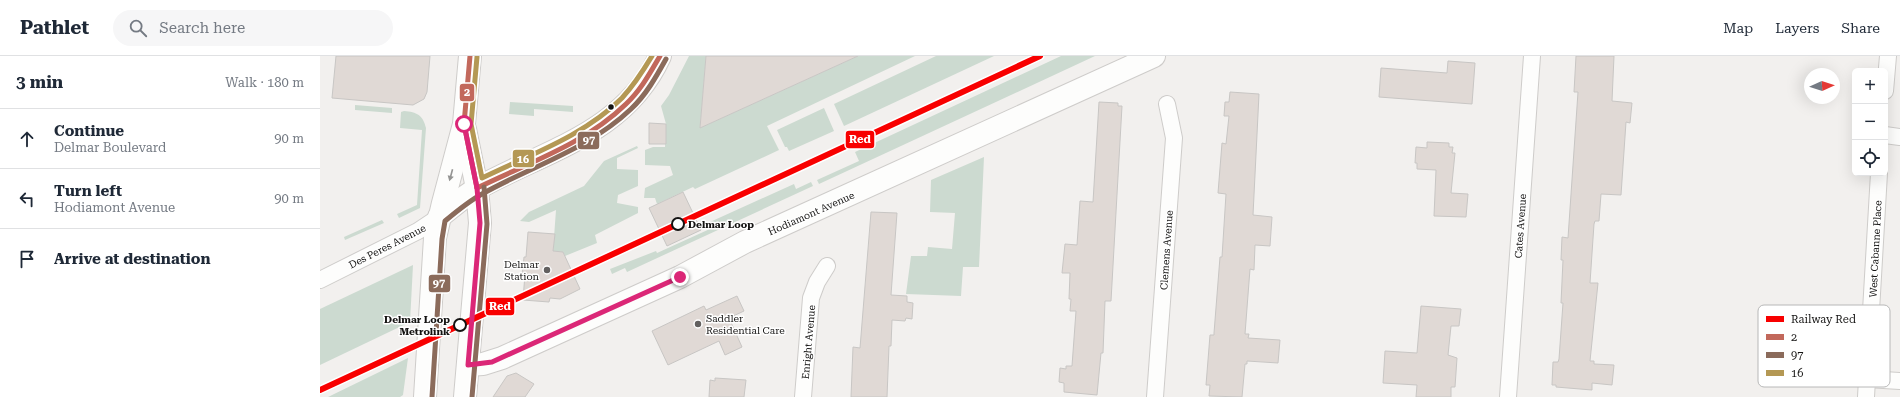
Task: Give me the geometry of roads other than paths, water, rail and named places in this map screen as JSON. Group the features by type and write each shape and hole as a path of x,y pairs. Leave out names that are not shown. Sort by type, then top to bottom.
{"street":[{"path":"425,397 435,238 439,217 464,124 470,56"},
{"name":"Des Peres Avenue","path":"320,280 418,231 477,188 598,128 632,99 644,85 660,56"},
{"name":"Hodiamont Avenue","path":"468,365 484,364 502,358 691,272 745,242 1154,56"},
{"name":"Cates Avenue","path":"1508,397 1532,56"},
{"path":"1887,68 1888,56"},
{"name":"Clemens Avenue","path":"1155,397 1174,138 1167,104"},
{"path":"464,124 477,188 480,223 465,397"},
{"path":"1888,135 1900,137"},
{"name":"West Cabanne Place","path":"1871,305 1879,176"},
{"name":"Enright Avenue","path":"803,397 811,298 817,282 827,266"},
{"path":"1890,380 1900,381"},
{"name":"West Cabanne Place","path":"1866,397 1867,387"}],"rail line":[{"name":"Red","path":"320,390 1040,56"}],"place":[{"name":"Delmar Loop","path":"678,224"},
{"name":"Delmar Station","path":"547,270"},
{"name":"Saddler Residential Care","path":"698,324"},
{"name":"Delmar Loop Metrolink","path":"460,325"}]}
